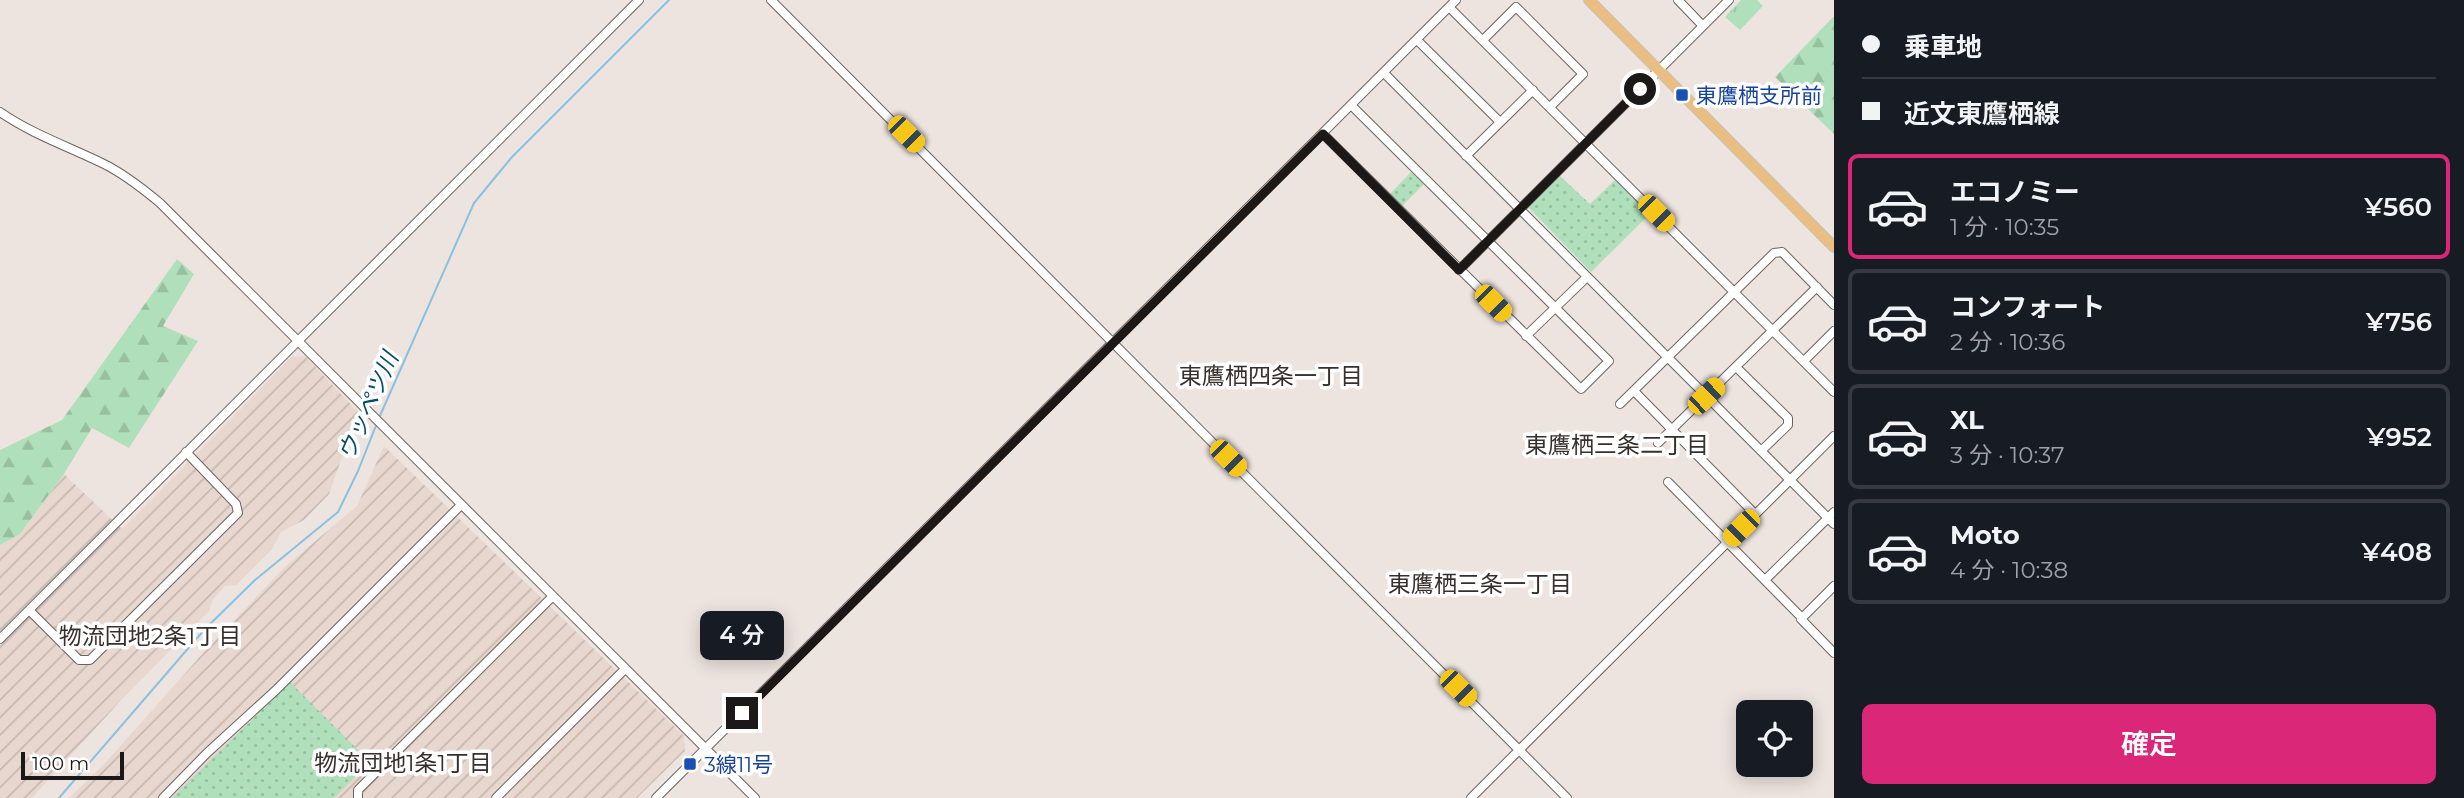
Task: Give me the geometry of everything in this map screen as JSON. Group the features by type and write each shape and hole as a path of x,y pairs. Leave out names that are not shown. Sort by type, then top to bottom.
{"main road":[{"path":"1589,0 1834,247"}],"street":[{"path":"0,639 639,0"},
{"path":"771,0 1567,798"},
{"path":"1678,0 1703,26"},
{"path":"1459,270 1729,0"},
{"path":"656,798 1453,3 1483,40 1834,392"},
{"path":"1483,40 1516,7 1583,74 1550,107"},
{"path":"1417,40 1500,122"},
{"path":"1384,73 1761,452 1832,518 1765,580"},
{"path":"1466,156 1533,90"},
{"path":"1323,134 1581,389 1609,361 1351,105"},
{"path":"0,112 26,130 103,164 139,185 160,203 755,798"},
{"path":"1620,404 1774,253 1782,252 1834,305"},
{"path":"1526,336 1587,276"},
{"path":"1658,443 1817,287"},
{"path":"1804,361 1834,331"},
{"path":"1736,367 1787,418 1788,425 1761,452"},
{"path":"1634,391 1755,514"},
{"path":"1471,798 1834,436"},
{"path":"29,610 79,660 90,660 238,513 236,504 186,452"},
{"path":"1668,482 1834,653"},
{"path":"163,798 207,753 276,690 461,505"},
{"path":"1802,618 1834,586"},
{"path":"358,798 358,790 553,596"},
{"path":"496,798 625,669"}],"shaded area":[{"path":"305,356 358,412 329,494 304,520 281,532 272,549 236,585 225,586 212,601 209,611 122,699 32,798 0,798 0,545 20,534 64,474 122,529 292,357"},
{"path":"384,446 684,736 685,751 637,798 69,798 105,763 205,651 286,566 357,506"}],"green space":[{"path":"1741,0 1757,0 1763,6 1740,30 1725,17"},
{"path":"1834,17 1834,134 1775,77"},
{"path":"1411,172 1424,184 1401,207 1389,195"},
{"path":"1559,175 1590,204 1617,178 1651,213 1591,272 1528,207"},
{"path":"177,259 194,274 163,326 198,341 129,448 92,428 64,474 20,534 0,545 0,450 62,420"},
{"path":"290,682 370,762 334,798 172,798"}],"waterway":[{"name":"ウッペツ川","path":"379,418 474,203 512,157 669,0"},
{"name":"ウッペツ川","path":"59,798 204,630 255,580 338,512 377,423"}],"place":[{"name":"東鷹栖支所前","path":"1682,95"},
{"name":"3線11号","path":"690,764"}],"district":[{"name":"東鷹栖四条一丁目","path":"1271,376"},
{"name":"東鷹栖三条二丁目","path":"1617,445"},
{"name":"東鷹栖三条一丁目","path":"1480,584"},
{"name":"物流団地2条1丁目","path":"150,636"},
{"name":"物流団地1条1丁目","path":"403,763"}],"route":[{"path":"742,713 1323,134 1459,270 1640,89"}]}
